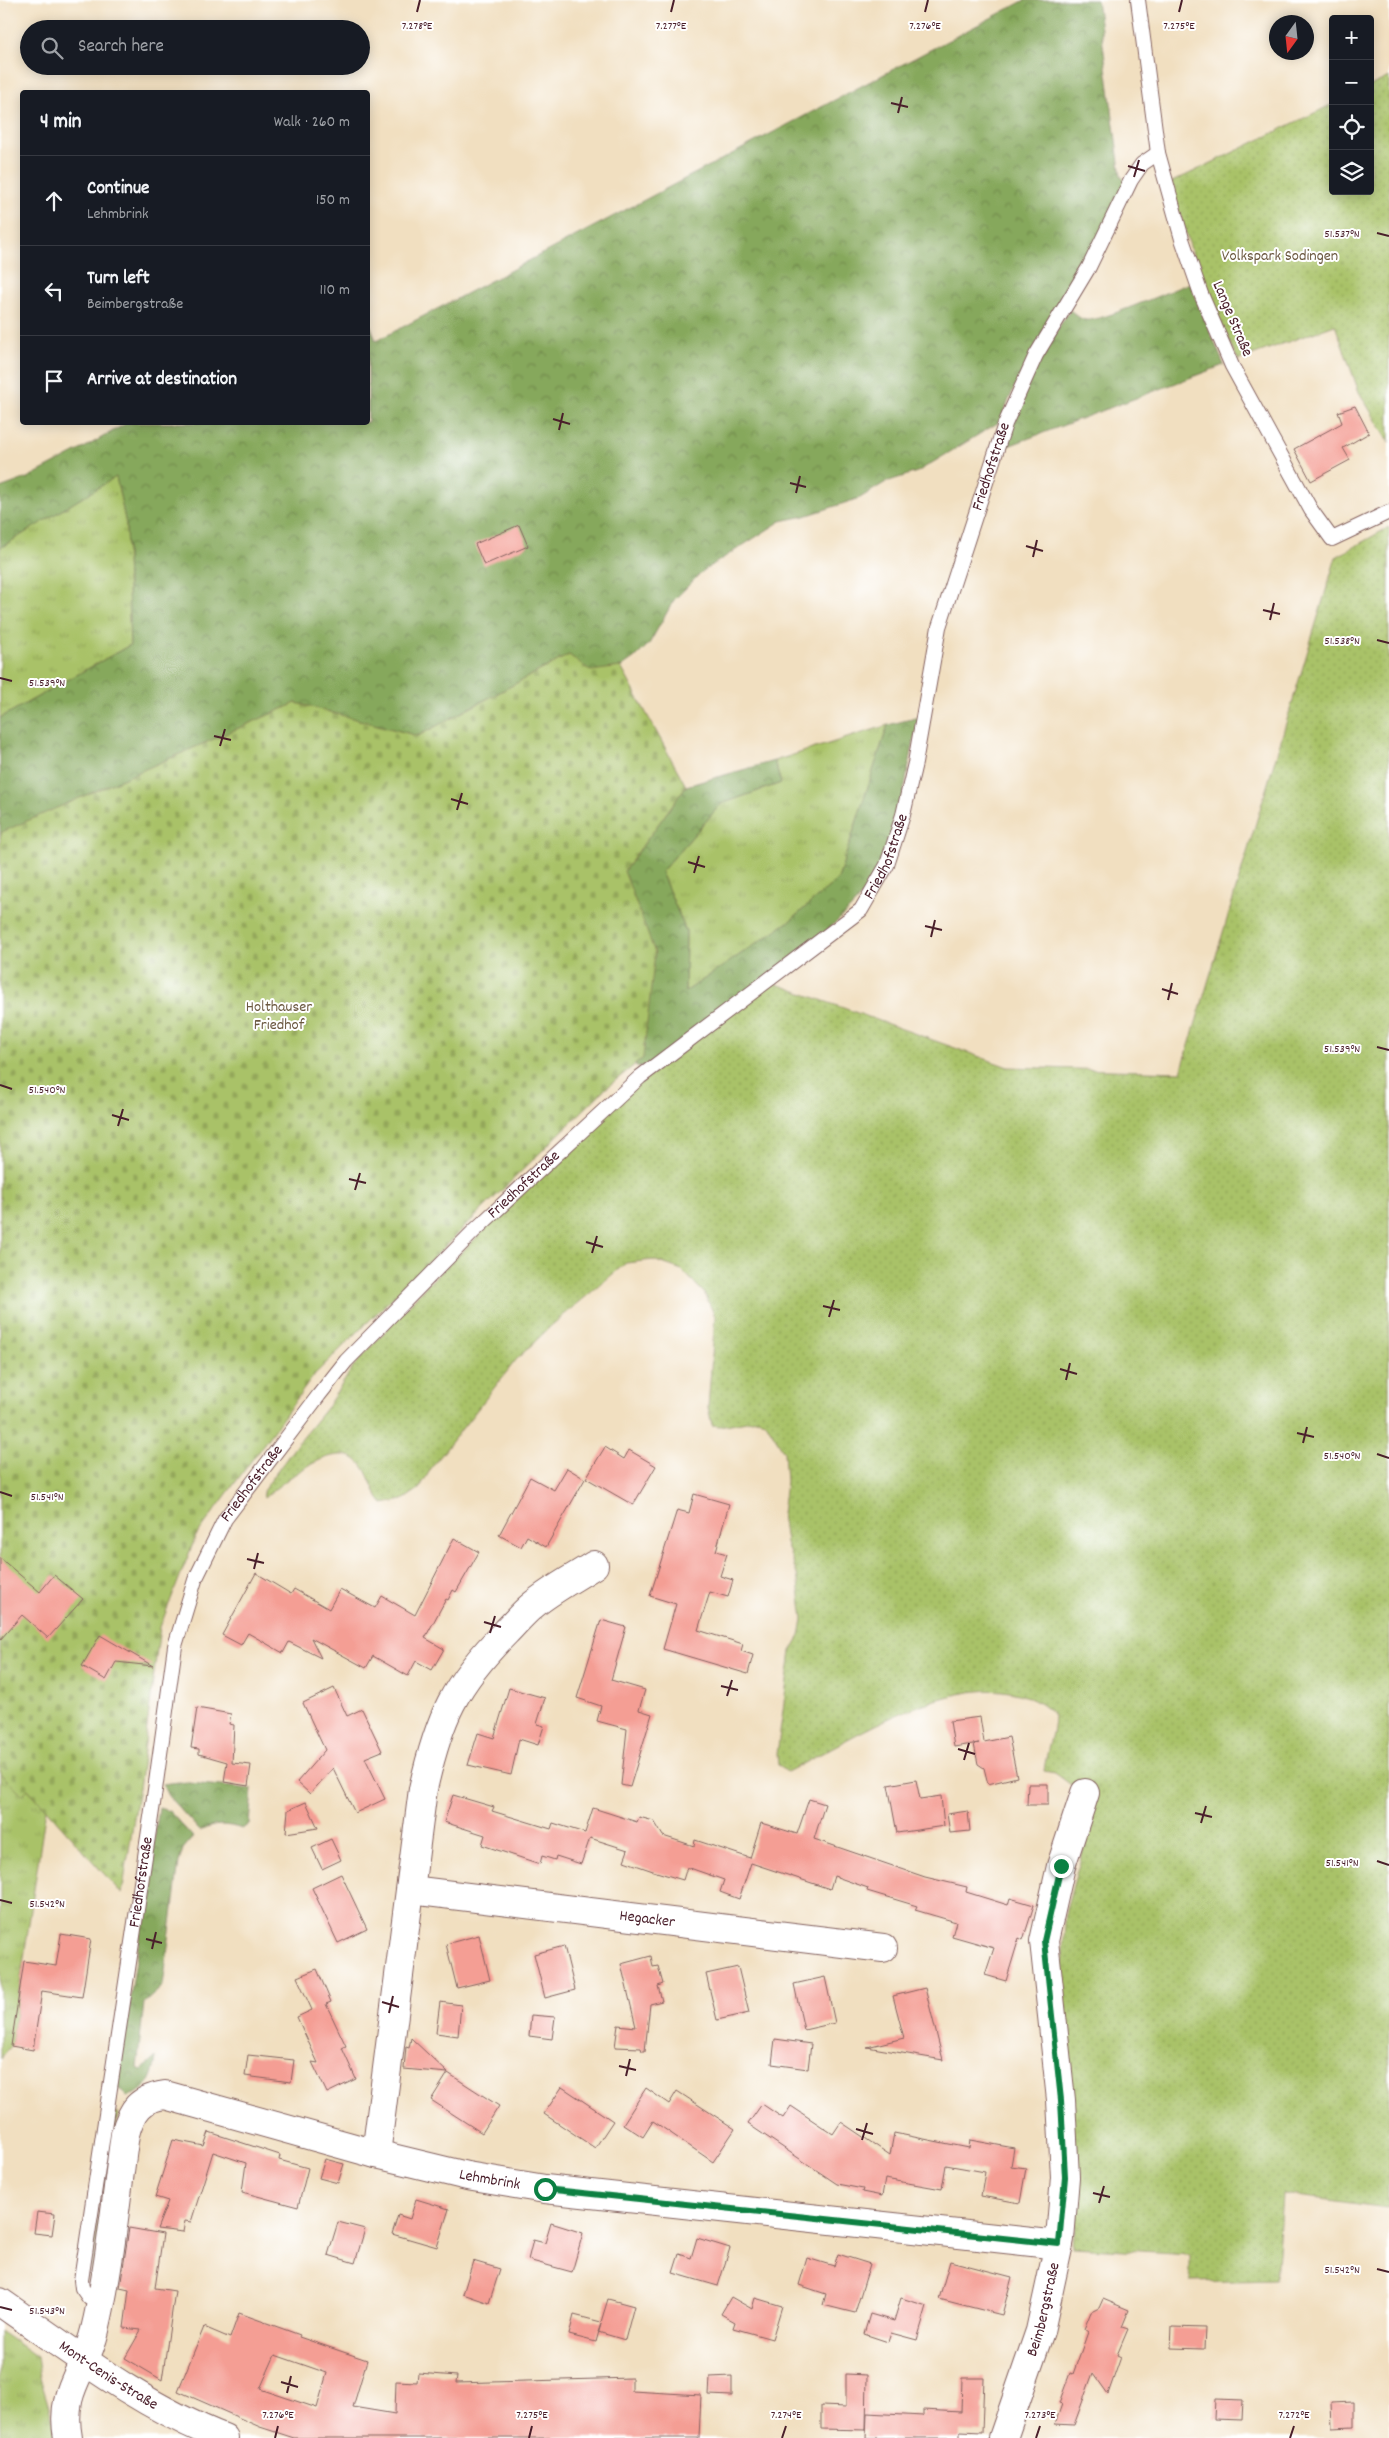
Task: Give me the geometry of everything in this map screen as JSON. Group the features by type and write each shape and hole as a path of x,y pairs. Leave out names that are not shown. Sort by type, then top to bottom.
{"street":[{"path":"376,2154 411,1890 422,1788 432,1749 456,1692 479,1660 533,1605 594,1565"},
{"name":"Beimbergstraße","path":"1003,2438 1040,2331 1059,2244 1065,2177 1061,2100 1044,1941 1061,1866 1085,1793"},
{"name":"Hegacker","path":"411,1890 883,1948"},
{"name":"Lehmbrink","path":"101,2301 129,2122 142,2102 151,2097 165,2095 376,2154 467,2176 545,2189 1059,2244"},
{"path":"68,2438 65,2411 68,2396 84,2361 95,2330 101,2301"},
{"name":"Mont-Cenis-Straße","path":"0,2302 84,2361 152,2403 224,2438"}],"lane":[{"name":"Lange Straße","path":"1138,0 1158,153 1185,248 1201,294 1232,366 1311,510 1332,539 1389,512"},
{"name":"Friedhofstraße","path":"101,2301 89,2298 82,2288 81,2280 154,1797 174,1646 195,1580 225,1520 319,1395 387,1317 481,1224 640,1077 861,910 886,865 903,815 915,763 939,626 1005,424 1036,355 1089,267 1131,180 1142,164 1158,153"}],"green space":[{"path":"1025,0 1097,0 1121,177 1126,181 1086,263 1018,379 1001,421 917,472 886,482 860,498 805,516 781,521 703,571 674,600 649,644 638,655 621,667 591,672 569,655 418,736 296,703 3,832 0,838 0,718 130,645 126,524 116,477 0,548 0,488 27,478 124,425 370,425 370,324 376,341"},
{"name":"Volkspark Sodingen","path":"1389,77 1389,442 1359,392 1335,325 1238,360 1203,287 1170,183 1329,106 1329,195 1374,195 1374,84"},
{"path":"1190,283 1224,365 1003,448 1015,412 1031,376 1070,310 1086,320 1094,319 1120,311"},
{"path":"116,476 126,524 130,645 0,718 0,548"},
{"path":"1389,527 1389,2208 1282,2194 1276,2280 1190,2282 1190,2254 1073,2247 1077,2203 1062,1967 1066,1909 1085,1844 1087,1805 1074,1787 1055,1773 1044,1771 1054,1715 1026,1697 993,1690 958,1694 921,1705 883,1721 787,1772 778,1765 777,1754 791,1651 800,1636 803,1619 797,1574 786,1543 782,1514 786,1482 784,1452 765,1421 757,1419 720,1426 712,1425 708,1407 715,1316 704,1293 682,1270 653,1260 626,1263 552,1325 516,1360 432,1467 419,1489 403,1500 383,1504 358,1461 348,1456 336,1455 322,1459 295,1474 264,1498 263,1491 327,1407 354,1366 427,1285 630,1091 771,982 1008,1067 1181,1072 1336,557"},
{"name":"Holthauser Friedhof","path":"569,655 591,671 621,667 686,786 624,871 655,953 643,1058 605,1089 315,1374 196,1536 160,1627 140,1781 122,1894 28,1789 22,1795 0,1773 0,838 2,832 296,703 418,736"},
{"path":"919,717 894,828 879,869 869,886 846,913 830,928 651,1065 636,1067 635,1065 643,1058 624,871 686,786 774,761 781,783 721,804 661,872 686,931 685,992 791,920 838,879 888,725"},
{"path":"888,725 838,879 791,920 685,992 686,931 661,872 721,804 781,783 774,761"},
{"path":"0,1773 22,1795 28,1789 46,1808 11,2046 0,2059"},
{"path":"179,1782 252,1789 249,1824 242,1829 221,1825 200,1831 168,1796 162,1784"},
{"path":"159,1808 169,1811 193,1837 183,1849 179,1862 163,1986 144,2003 137,2068 142,2070 156,2057 153,2071 148,2082 140,2091 127,2096 117,2086"},
{"path":"114,2113 118,2113 91,2282 89,2279"},
{"path":"0,2331 37,2357 40,2377 58,2438 0,2438"}],"building":[{"path":"1355,406 1369,433 1343,448 1350,460 1311,481 1294,449 1342,423 1338,412"},
{"path":"519,525 528,546 484,565 475,544"},
{"path":"605,1447 624,1459 629,1450 656,1466 633,1505 586,1478"},
{"path":"567,1468 585,1479 546,1547 527,1536 521,1547 499,1535 530,1477 554,1490"},
{"path":"694,1494 729,1504 716,1551 727,1554 720,1576 733,1580 728,1597 710,1592 698,1630 743,1644 741,1651 753,1655 748,1674 663,1649 676,1604 650,1596 677,1510 689,1513"},
{"path":"454,1538 479,1552 456,1592 453,1590 448,1600 446,1599 425,1638 444,1649 432,1670 416,1661 408,1676 373,1656 366,1668 311,1638 321,1658 289,1642 283,1653 248,1633 241,1645 222,1635 256,1573 291,1594 294,1589 329,1609 340,1589 375,1608 382,1596 415,1615"},
{"path":"0,1558 40,1592 54,1575 83,1599 48,1638 22,1615 0,1640"},
{"path":"601,1620 626,1627 611,1680 645,1690 639,1710 652,1714 630,1787 621,1785 627,1729 597,1721 601,1706 577,1698"},
{"path":"100,1635 153,1666 116,1662 106,1680 82,1666"},
{"path":"334,1688 347,1716 362,1709 382,1751 365,1758 385,1799 355,1813 333,1768 310,1794 297,1782 325,1750 303,1703"},
{"path":"509,1688 545,1698 537,1724 544,1726 538,1745 519,1739 511,1775 468,1765 478,1733 494,1738"},
{"path":"197,1708 231,1714 229,1724 234,1725 232,1763 251,1765 248,1786 224,1782 227,1762 199,1754 199,1749 191,1748"},
{"path":"980,1717 984,1742 1009,1737 1017,1777 988,1784 984,1768 978,1764 974,1744 979,1743 954,1747 950,1721"},
{"path":"916,1780 920,1799 941,1796 944,1826 897,1833 888,1785"},
{"path":"1028,1784 1048,1784 1048,1805 1027,1805"},
{"path":"453,1795 494,1807 492,1811 551,1829 553,1823 585,1833 593,1808 637,1822 639,1817 654,1821 663,1836 694,1846 695,1840 750,1858 761,1823 797,1834 809,1799 825,1804 814,1839 925,1877 967,1887 966,1892 1008,1905 1010,1898 1034,1905 1023,1940 1019,1938 1006,1981 985,1975 994,1948 952,1936 956,1922 915,1910 917,1906 867,1891 868,1888 834,1876 830,1889 751,1863 739,1899 720,1892 724,1880 687,1867 683,1880 653,1871 624,1861 628,1850 590,1838 581,1864 556,1856 555,1860 542,1856 540,1864 482,1845 485,1835 444,1822"},
{"path":"306,1802 318,1828 286,1833 288,1810"},
{"path":"968,1811 970,1831 950,1833 947,1814"},
{"path":"331,1839 341,1860 322,1869 312,1848"},
{"path":"341,1874 367,1929 338,1943 312,1888"},
{"path":"61,1934 91,1939 82,1997 42,1991 33,2050 11,2046 24,1961 56,1966"},
{"path":"479,1935 490,1980 457,1988 446,1944"},
{"path":"564,1946 575,1990 545,1998 534,1954"},
{"path":"651,1956 653,1967 658,1966 663,1984 658,1986 662,2001 650,2004 645,2051 642,2051 641,2048 615,2047 618,2025 636,2027 621,1964"},
{"path":"738,1967 749,2013 717,2020 706,1974"},
{"path":"317,1969 331,2002 326,2004 346,2046 342,2048 356,2079 327,2093 312,2062 318,2063 297,2017 312,2010 297,1977"},
{"path":"825,1977 835,2023 804,2030 794,1984"},
{"path":"925,1988 943,2060 867,2047 904,2038 893,1996"},
{"path":"440,2002 461,2005 458,2036 436,2033"},
{"path":"531,2015 555,2017 552,2039 529,2036"},
{"path":"411,2038 448,2073 404,2069 406,2047 409,2048"},
{"path":"775,2039 811,2044 808,2069 772,2064"},
{"path":"248,2055 294,2060 291,2082 245,2076"},
{"path":"448,2073 499,2106 482,2133 431,2100"},
{"path":"562,2087 613,2121 595,2148 544,2114"},
{"path":"646,2088 669,2104 677,2091 735,2129 713,2162 653,2121 643,2137 623,2124"},
{"path":"762,2104 783,2118 791,2106 833,2134 841,2122 890,2155 894,2133 969,2148 970,2140 1014,2148 1011,2166 1026,2168 1020,2203 981,2196 985,2172 946,2165 942,2189 885,2179 882,2196 862,2192 863,2189 837,2184 748,2124"},
{"path":"209,2132 280,2155 279,2160 308,2168 298,2207 242,2192 246,2163 213,2152 191,2222 185,2221 183,2232 157,2229 168,2201 155,2197 173,2140 204,2146"},
{"path":"325,2159 344,2164 338,2183 319,2178"},
{"path":"416,2199 449,2209 437,2247 392,2234 398,2215 410,2219"},
{"path":"37,2212 55,2214 52,2235 34,2233"},
{"path":"338,2222 365,2229 355,2263 328,2255"},
{"path":"551,2223 583,2233 572,2272 528,2260 533,2240 545,2243"},
{"path":"129,2228 163,2234 155,2288 175,2291 162,2380 125,2358 141,2330 124,2328 129,2290 120,2288"},
{"path":"697,2238 730,2248 718,2286 673,2273 679,2254 691,2258"},
{"path":"838,2254 870,2264 855,2313 823,2305 826,2294 799,2285 807,2258 834,2266"},
{"path":"473,2261 500,2269 489,2303 463,2294"},
{"path":"950,2261 1012,2277 1002,2315 939,2299"},
{"path":"731,2297 752,2309 755,2298 782,2306 772,2339 733,2328 735,2322 721,2314"},
{"path":"901,2298 927,2306 917,2340 891,2333 888,2342 864,2334 870,2314 894,2321"},
{"path":"608,2299 634,2306 625,2340 599,2332 596,2342 569,2335 574,2315 601,2322"},
{"path":"1103,2299 1129,2310 1122,2327 1128,2329 1117,2355 1121,2357 1108,2394 1093,2373 1074,2425 1055,2424 1062,2404 1059,2403 1070,2373 1073,2374 1088,2332 1084,2329 1091,2312 1099,2308"},
{"path":"239,2313 300,2335 299,2337 367,2360 353,2407 395,2414 396,2381 417,2382 418,2373 457,2376 456,2383 632,2378 632,2391 701,2395 699,2438 294,2438 260,2427 178,2391 204,2327 230,2338","holes":["275,2355 327,2373 317,2408 260,2389"]},
{"path":"1172,2327 1205,2328 1204,2349 1171,2348"},
{"path":"846,2374 867,2375 866,2430 821,2429 821,2406 846,2407"},
{"path":"732,2376 732,2396 709,2395 710,2377"},
{"path":"962,2378 984,2378 982,2432 960,2431 960,2438 866,2438 867,2413 923,2416 923,2410 961,2412"},
{"path":"1215,2399 1243,2400 1242,2420 1214,2419"},
{"path":"1354,2402 1354,2427 1332,2428 1331,2403"}],"route":[{"path":"545,2189 1059,2244 1065,2177 1061,2100 1044,1941 1061,1866"}]}
